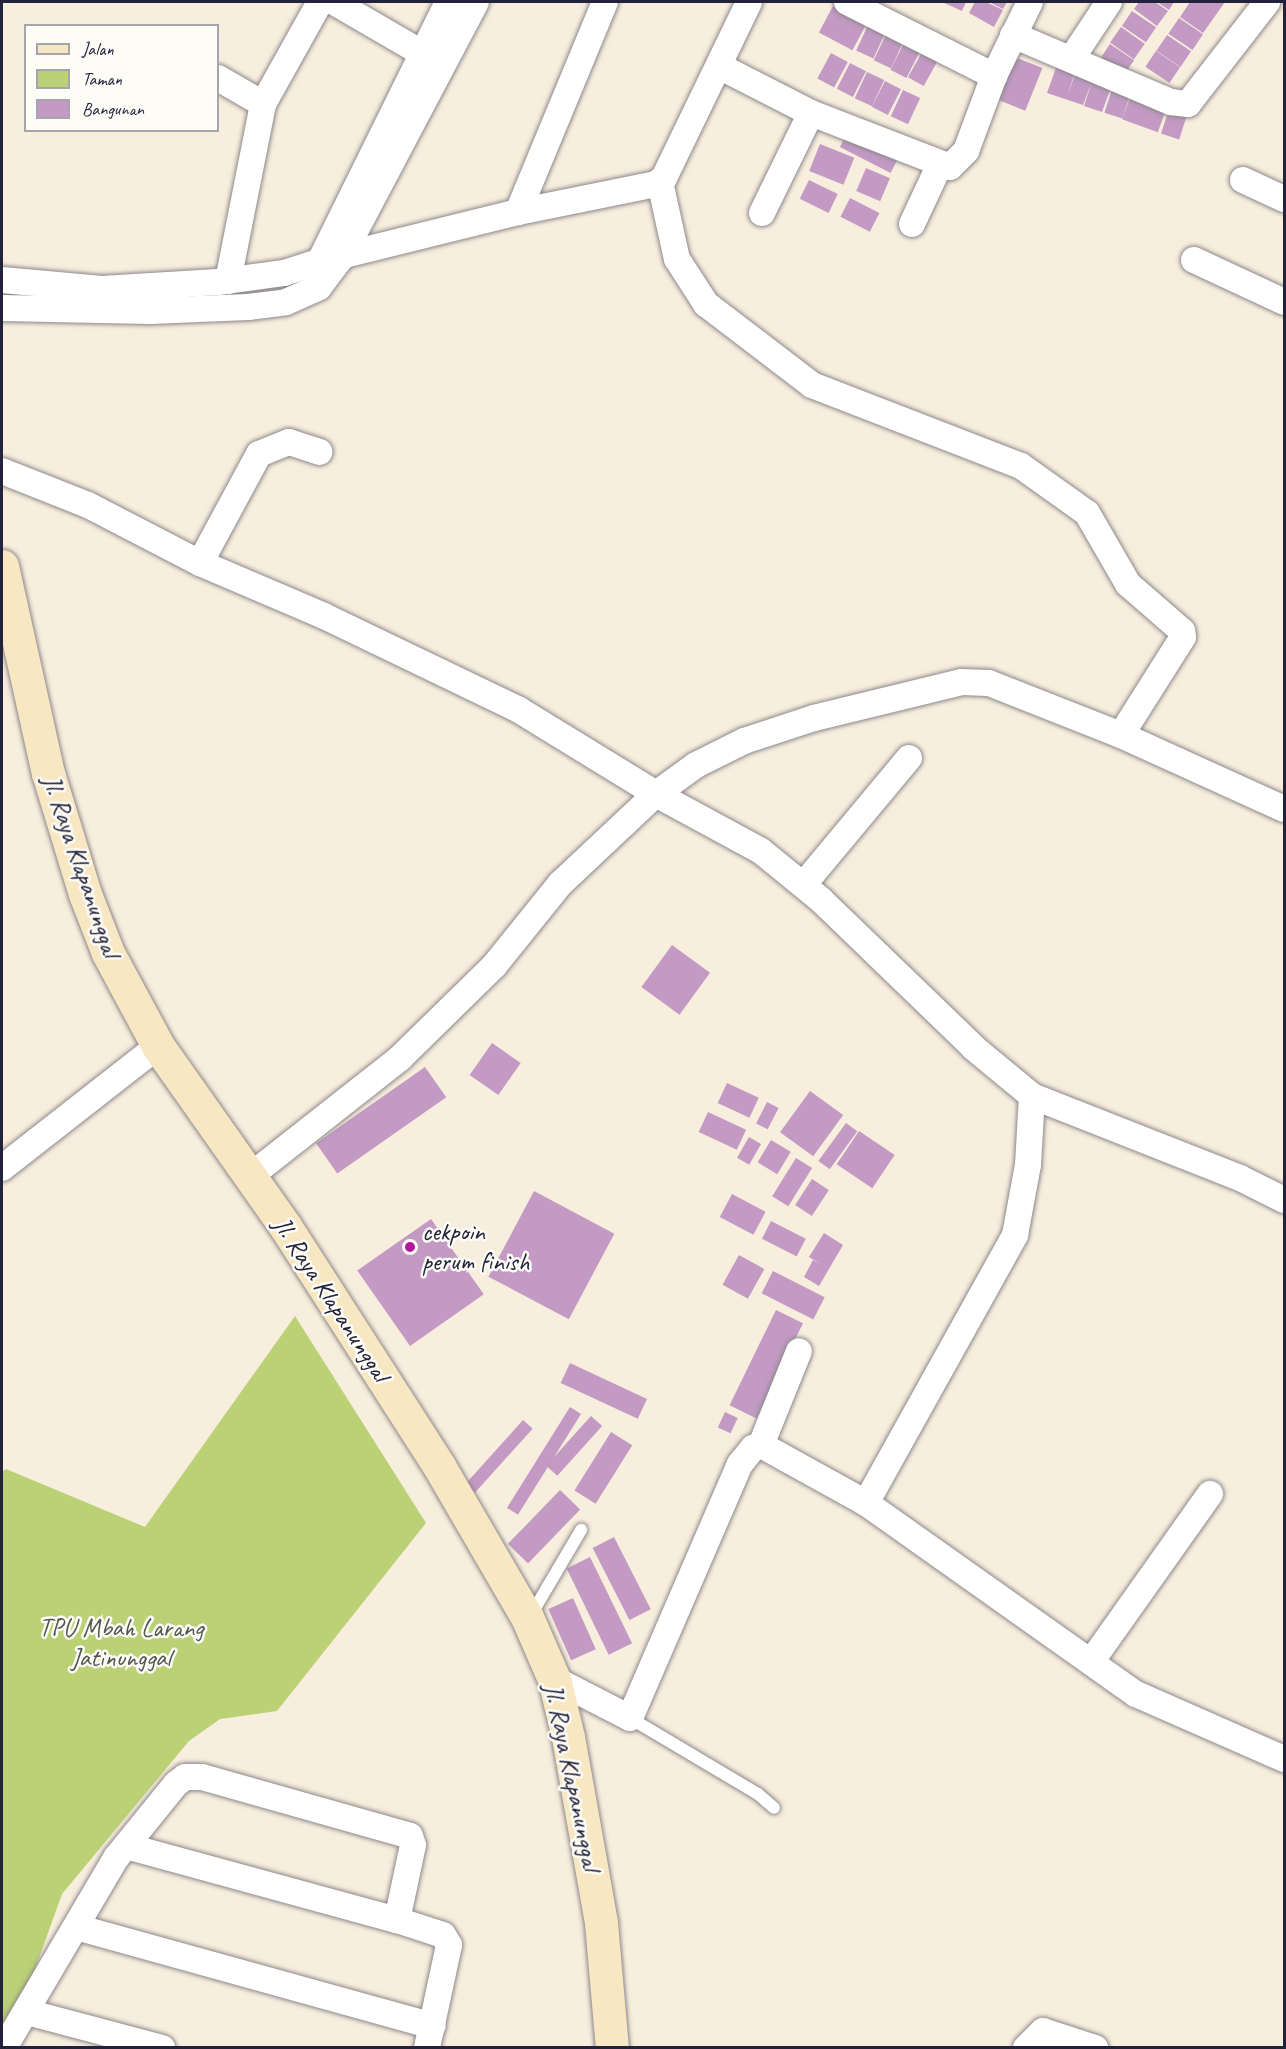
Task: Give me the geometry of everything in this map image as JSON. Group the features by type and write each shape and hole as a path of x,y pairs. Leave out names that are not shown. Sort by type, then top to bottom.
{"street":[{"path":"228,281 263,104 320,2"},
{"path":"334,2 422,53"},
{"path":"2,308 150,311 286,302 319,287 422,53 448,2"},
{"path":"330,260 476,2"},
{"path":"518,212 605,2"},
{"path":"747,2 719,66 660,182 677,259 706,304 812,385 1021,466 1087,513 1128,584 1182,631 1183,637 1121,735"},
{"path":"847,2 994,75"},
{"path":"719,66 811,113 939,166 953,166 966,151 994,75 1030,2"},
{"path":"1072,58 1109,2"},
{"path":"1013,35 1072,58 1171,102 1188,104 1267,2"},
{"path":"219,79 263,104"},
{"path":"762,213 811,113"},
{"path":"912,224 939,166"},
{"path":"1243,180 1284,199"},
{"path":"2,280 102,289 228,281 305,269 330,260 518,212 660,182"},
{"path":"1194,260 1284,302"},
{"path":"200,563 259,454 289,442 319,452"},
{"path":"2,471 88,505 200,563 324,616 519,710 656,794 761,851 804,884 974,1048 1032,1096 1194,1159 1284,1200"},
{"name":"Jl. Raya Klapanunggal","path":"2,566 48,773 85,894 108,953 158,1046 320,1279 439,1466 527,1617 554,1679 568,1737 601,1923 612,2048"},
{"path":"249,1177 400,1059 494,966 560,884 656,794 696,765 744,741 814,718 962,682 1010,688 1121,735 1284,809"},
{"path":"804,884 909,758"},
{"path":"2,1168 158,1046"},
{"path":"866,1503 1015,1235 1028,1165 1032,1096"},
{"path":"554,1679 630,1718 740,1464 753,1448 761,1445 798,1351"},
{"path":"761,1445 866,1503 1136,1694 1284,1760"},
{"path":"1091,1662 1210,1494"},
{"path":"4,2048 126,1846 185,1777 202,1777 375,1823 412,1840 397,1920"},
{"path":"76,1927 430,2037 447,1938 397,1920 126,1846"},
{"path":"27,2012 162,2048"},
{"path":"1026,2048 1043,2031 1095,2048"}],"lane":[{"path":"527,1617 581,1530"},
{"path":"630,1718 758,1794 774,1808"}],"green space":[{"name":"TPU Mbah Larang Jatinunggal","path":"295,1316 426,1523 277,1711 220,1719 189,1741 62,1894 25,1997 2,2027 2,1472 6,1469 145,1527"}],"building":[{"path":"942,2 966,2 962,11"},
{"path":"975,2 986,2 1003,10 994,27 969,13"},
{"path":"989,2 1007,2 1003,9"},
{"path":"1139,2 1155,2 1168,11 1157,26 1134,9"},
{"path":"1157,2 1174,2 1169,10"},
{"path":"1190,2 1225,2 1203,33 1180,17"},
{"path":"833,6 867,24 852,50 819,32"},
{"path":"1132,11 1156,27 1146,42 1122,26"},
{"path":"1179,18 1203,34 1192,50 1168,34"},
{"path":"868,25 885,33 873,58 856,50"},
{"path":"1121,27 1145,44 1134,59 1110,43"},
{"path":"886,34 903,42 891,68 874,60"},
{"path":"1167,35 1191,51 1180,67 1156,51"},
{"path":"904,43 920,51 906,78 890,70"},
{"path":"1110,44 1134,60 1123,76 1099,60"},
{"path":"1156,51 1180,67 1169,83 1145,67"},
{"path":"922,52 938,61 924,86 908,77"},
{"path":"831,53 848,62 834,88 817,79"},
{"path":"1010,55 1042,68 1025,111 993,98"},
{"path":"850,63 866,71 853,97 837,89"},
{"path":"1057,65 1075,72 1067,96 1076,72 1112,85 1102,112 1084,106 1092,81 1083,105 1047,93"},
{"path":"867,72 884,80 872,106 855,98"},
{"path":"885,81 901,89 888,115 872,107"},
{"path":"1113,86 1131,92 1122,119 1104,113"},
{"path":"903,90 920,98 908,124 891,116"},
{"path":"1132,92 1168,105 1158,132 1122,119"},
{"path":"1170,106 1188,112 1179,139 1161,134"},
{"path":"848,131 899,157 891,173 840,147"},
{"path":"820,144 854,158 843,185 809,171"},
{"path":"866,168 890,178 880,201 856,191"},
{"path":"809,180 838,194 829,213 800,199"},
{"path":"850,198 879,213 870,232 840,217"},
{"path":"672,945 710,973 679,1015 641,987"},
{"path":"492,1043 521,1063 498,1095 470,1075"},
{"path":"425,1067 446,1097 337,1174 316,1143"},
{"path":"727,1083 759,1098 749,1118 718,1103"},
{"path":"810,1091 843,1115 813,1156 780,1132"},
{"path":"767,1102 779,1108 768,1129 756,1123"},
{"path":"708,1112 746,1130 737,1150 699,1132"},
{"path":"846,1123 857,1131 830,1169 818,1161"},
{"path":"859,1131 895,1155 872,1188 837,1164"},
{"path":"749,1137 761,1144 749,1165 737,1158"},
{"path":"771,1140 791,1152 777,1174 758,1162"},
{"path":"796,1158 812,1168 788,1206 772,1196"},
{"path":"812,1179 829,1190 812,1216 795,1205"},
{"path":"534,1191 614,1234 569,1319 488,1277"},
{"path":"732,1194 766,1212 753,1235 720,1217"},
{"path":"431,1219 484,1294 410,1346 357,1271"},
{"path":"771,1221 806,1239 797,1257 762,1239"},
{"path":"824,1233 843,1245 819,1286 804,1277 813,1260 821,1264 809,1257"},
{"path":"739,1255 764,1269 748,1299 723,1285"},
{"path":"773,1271 825,1297 813,1320 762,1293"},
{"path":"776,1310 803,1323 756,1418 730,1405"},
{"path":"570,1363 647,1399 638,1419 561,1383"},
{"path":"570,1407 581,1414 518,1515 507,1508"},
{"path":"725,1412 738,1418 731,1433 718,1427"},
{"path":"591,1416 602,1426 557,1476 546,1466"},
{"path":"523,1420 533,1429 475,1493 465,1484"},
{"path":"611,1432 632,1445 596,1504 574,1491"},
{"path":"560,1490 580,1509 528,1563 508,1544"},
{"path":"614,1537 651,1609 629,1620 593,1548"},
{"path":"590,1557 632,1643 609,1655 567,1568"},
{"path":"573,1598 596,1649 571,1660 548,1609"}],"place":[{"name":"cekpoin perum finish","path":"410,1247"}]}
